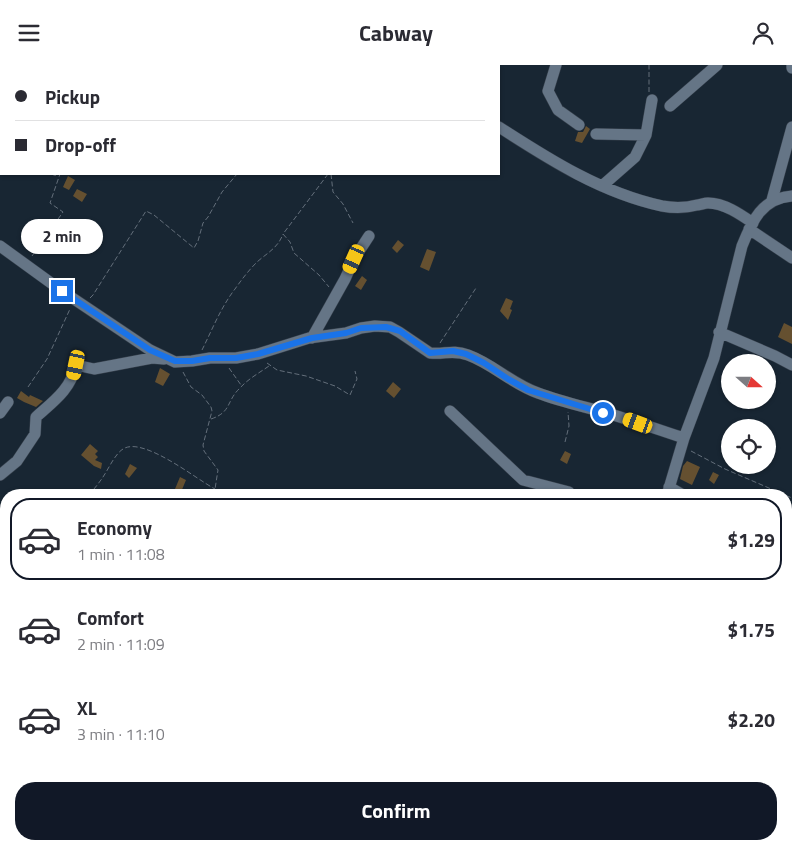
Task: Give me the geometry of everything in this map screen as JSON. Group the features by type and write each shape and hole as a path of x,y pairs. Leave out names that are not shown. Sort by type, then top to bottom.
{"street":[{"path":"556,65 548,91 558,110 578,125"},
{"path":"670,106 717,65"},
{"path":"602,186 635,157 646,135 652,100"},
{"path":"772,200 792,127"},
{"path":"500,128 553,162 581,177 636,199 663,206 681,207 712,204 738,213 751,226 792,258"},
{"path":"596,135 646,135"},
{"path":"669,489 683,442 714,358 742,246 751,226 762,209 772,200 792,196"},
{"path":"312,338 354,259 369,236"},
{"path":"0,246 150,350 171,360"},
{"path":"0,475 17,461 35,434 36,417 60,395 73,378 76,365 94,369 152,358 196,360 236,358 262,353 312,338 346,333 361,328 386,327 400,331 432,353 453,351 466,354 528,390 625,418 683,442"},
{"path":"720,332 792,365"},
{"path":"0,413 8,402"},
{"path":"450,411 524,480 558,489"}],"path":[{"path":"26,265 46,233 64,212 50,203 58,176 54,175"},
{"path":"28,387 47,359 61,325 77,301 93,295 146,211 154,215 194,248 198,241 202,223 208,217 222,192 236,175"},
{"path":"196,360 233,291 247,272 280,242 283,234 327,175"},
{"path":"331,175 333,192 343,203 352,223"},
{"path":"283,234 290,242 294,253 327,283 335,296"},
{"path":"432,353 476,288"},
{"path":"262,353 265,361 277,370 306,376 335,386 350,395 357,379 355,371"},
{"path":"214,358 231,369 242,385"},
{"path":"93,489 120,452 130,446 148,449 168,459 199,481 215,489 218,470 204,451 203,445 211,407 199,391 191,387 171,360"},
{"path":"209,420 223,414 234,394 242,385 270,366"},
{"path":"561,401 569,416 569,426 565,442"},
{"path":"683,442 725,469 771,489"}],"building":[{"path":"586,126 590,129 582,143 575,141 578,132 583,132"},
{"path":"68,176 75,180 69,190 63,187"},
{"path":"77,189 87,194 82,202 73,196"},
{"path":"55,226 61,230 56,238 50,233"},
{"path":"398,240 404,245 397,253 392,248"},
{"path":"427,249 436,252 429,271 420,267"},
{"path":"362,276 367,280 361,290 355,286"},
{"path":"506,298 513,301 508,320 500,311"},
{"path":"784,323 792,327 792,344 778,337"},
{"path":"160,368 170,374 163,386 155,382"},
{"path":"393,382 401,389 394,398 386,391"},
{"path":"21,391 29,397 30,395 43,401 36,407 24,402 17,398"},
{"path":"90,444 98,451 95,454 98,457 95,460 102,463 101,469 94,466 81,455"},
{"path":"565,451 571,454 567,464 560,460"},
{"path":"687,461 700,467 692,485 680,479 683,466"},
{"path":"130,464 137,468 129,478 125,474"},
{"path":"713,472 719,475 714,484 709,480"},
{"path":"180,477 186,480 182,489 175,489"}],"route":[{"path":"62,291 159,356 178,362 210,358 236,358 258,354 312,338 338,335 361,328 390,327 400,331 430,353 453,351 466,354 528,390 603,413"}]}
